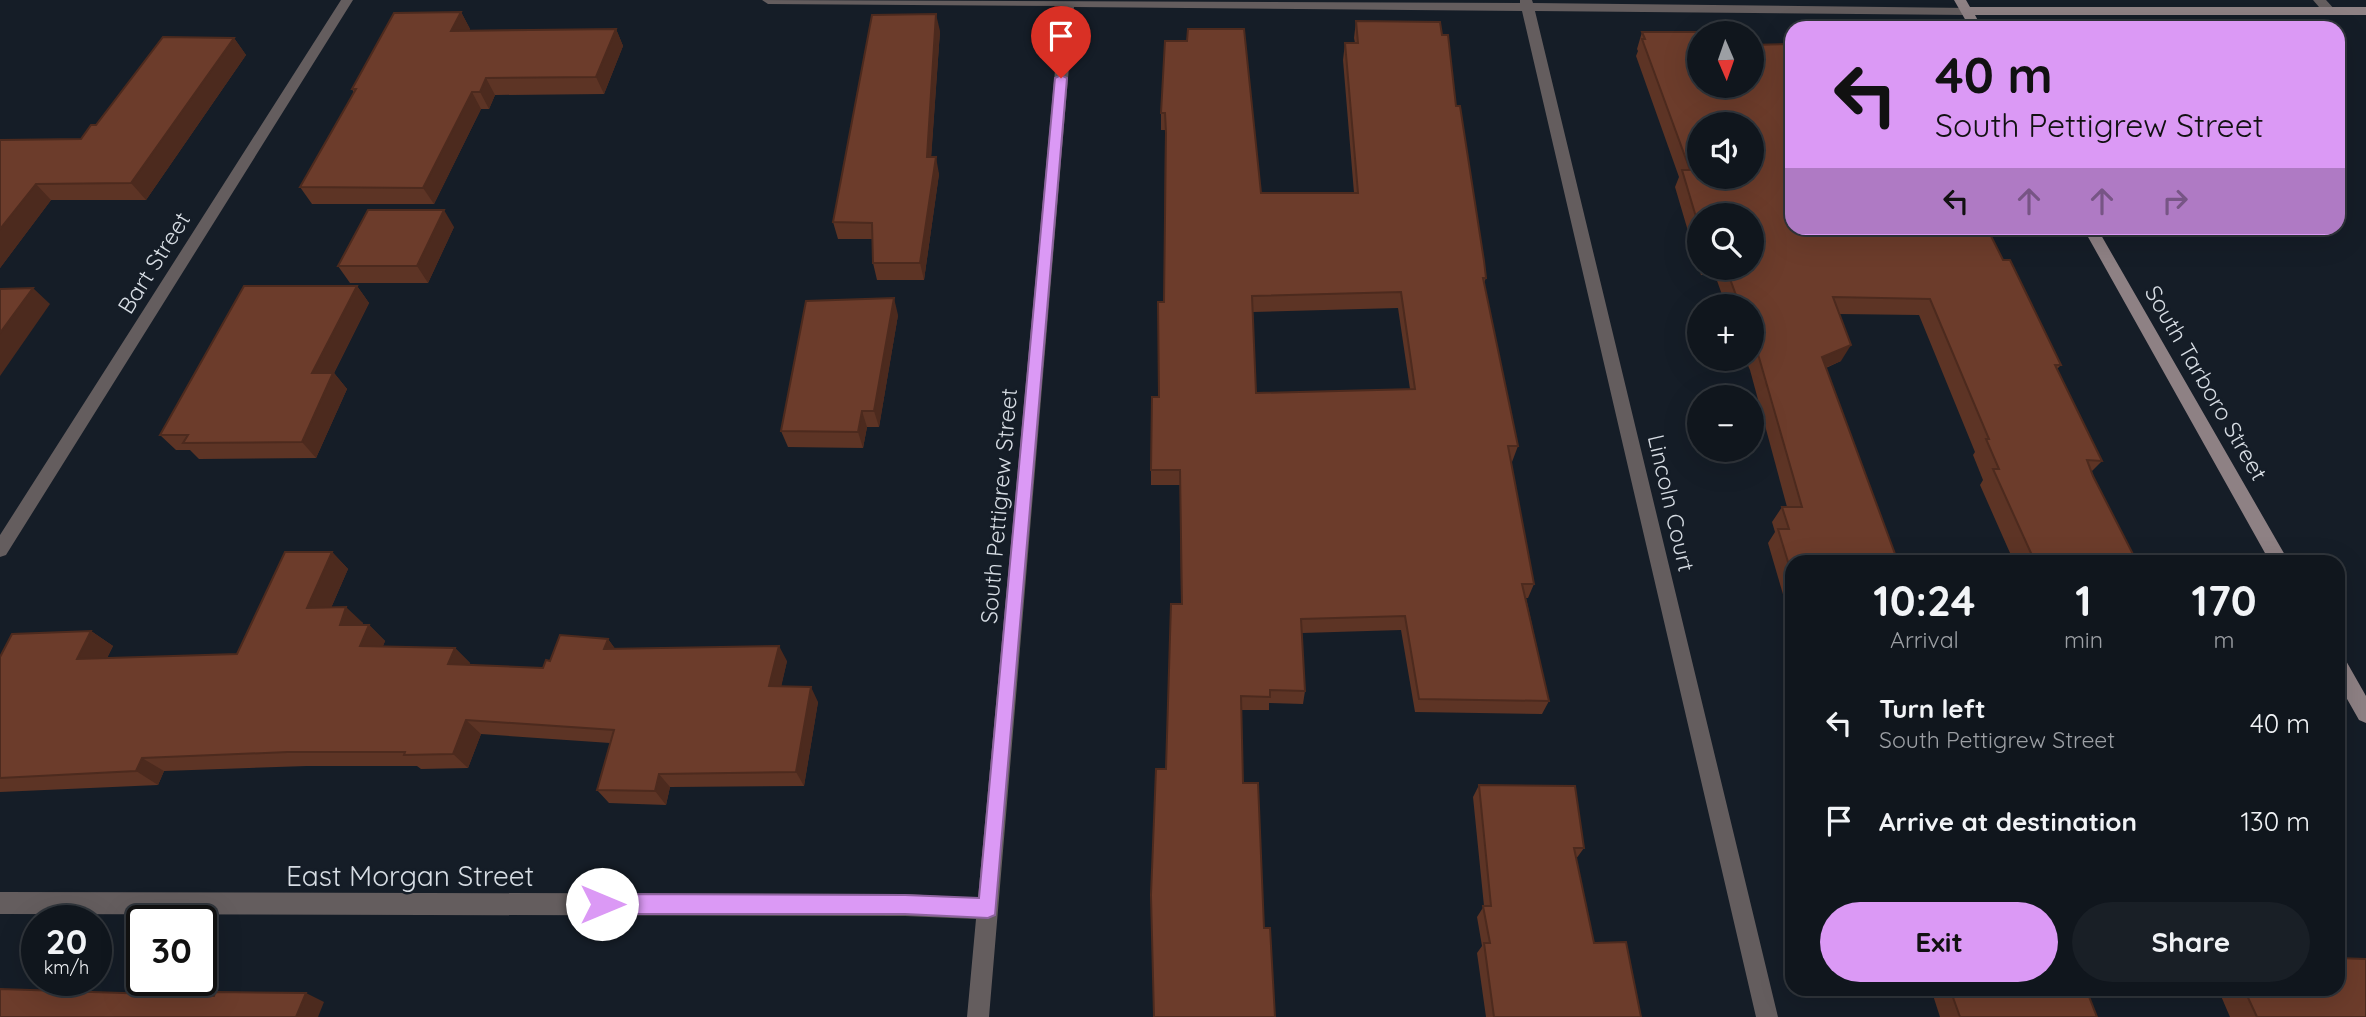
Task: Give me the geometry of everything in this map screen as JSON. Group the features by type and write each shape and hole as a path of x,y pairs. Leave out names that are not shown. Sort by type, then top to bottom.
{"main road":[{"path":"1963,5 2366,11"},
{"path":"1963,5 1972,21"},
{"name":"South Tarboro Street","path":"2094,235 2276,555"},
{"path":"2345,677 2366,714"}],"street":[{"name":"Bart Street","path":"0,550 347,0"},
{"path":"768,0 1963,5"},
{"path":"2319,0 2330,11"},
{"name":"South Pettigrew Street","path":"978,1017 1068,1"},
{"name":"Lincoln Court","path":"1527,4 1767,1017"},
{"name":"East Morgan Street","path":"0,903 905,905 988,908"}],"building":[{"path":"461,12 451,31 616,29 596,77 486,78 480,92 472,92 423,188 300,187 356,89 352,89 394,13"},
{"path":"936,14 927,157 936,157 920,263 873,263 872,223 833,222 872,15"},
{"path":"1356,21 1440,22 1442,35 1448,35 1456,106 1460,106 1484,261 1486,278 1483,278 1518,446 1508,446 1534,584 1522,584 1549,701 1419,699 1405,616 1301,619 1305,691 1270,690 1270,697 1241,696 1243,783 1258,783 1264,928 1270,928 1275,1017 1154,1017 1151,895 1156,769 1166,769 1171,604 1182,604 1180,470 1151,470 1152,397 1159,397 1158,302 1164,302 1166,133 1165,113 1161,113 1165,41 1187,41 1188,29 1244,29 1261,193 1358,193 1345,43 1358,43","holes":["1401,292 1415,389 1256,393 1252,296"]},
{"path":"1642,32 1687,32 1687,98 1764,98 1764,45 1785,44 1785,235 1990,235 2003,260 2010,260 2061,365 2055,365 2102,461 2087,460 2093,476 2133,555 2032,555 1993,469 1999,469 1986,439 1989,439 1930,299 1833,297 1851,345 1822,357 1895,555 1786,555 1778,529 1789,529 1782,507 1802,507 1763,371 1764,294 1736,294 1730,280 1764,280 1764,203 1692,203 1688,189 1764,189 1764,112 1687,112 1687,162 1642,39 1645,39"},
{"path":"163,37 234,38 131,183 36,184 0,229 0,140 81,139 91,125 96,125"},
{"path":"1682,170 1687,170 1687,187"},
{"path":"368,210 444,210 417,266 338,266"},
{"path":"244,286 357,286 312,373 333,373 302,442 183,443 188,435 160,435"},
{"path":"33,288 0,333 0,289"},
{"path":"894,298 874,411 862,411 858,432 781,431 806,301"},
{"path":"285,552 332,552 307,608 346,607 340,625 369,625 360,646 455,648 448,664 543,668 546,660 550,661 560,635 608,639 604,649 779,646 769,686 811,687 796,772 659,774 655,791 597,790 614,730 466,720 453,754 288,752 142,758 136,771 0,778 0,657 12,634 91,631 77,659 237,654"},
{"path":"1479,785 1575,786 1584,848 1574,848 1594,943 1626,942 1641,1017 1494,1017 1484,943 1490,943 1483,906 1491,906"},
{"path":"2345,958 2366,959 2366,1017 2257,1017 2247,996 2345,996"},
{"path":"0,989 21,990 21,996 112,996 112,993 126,993 126,996 217,996 217,992 306,993 296,1017 0,1017"},
{"path":"1952,996 2089,996 2097,1017 1960,1017"}],"route":[{"path":"602,904 905,905 988,908 1061,78"}]}
